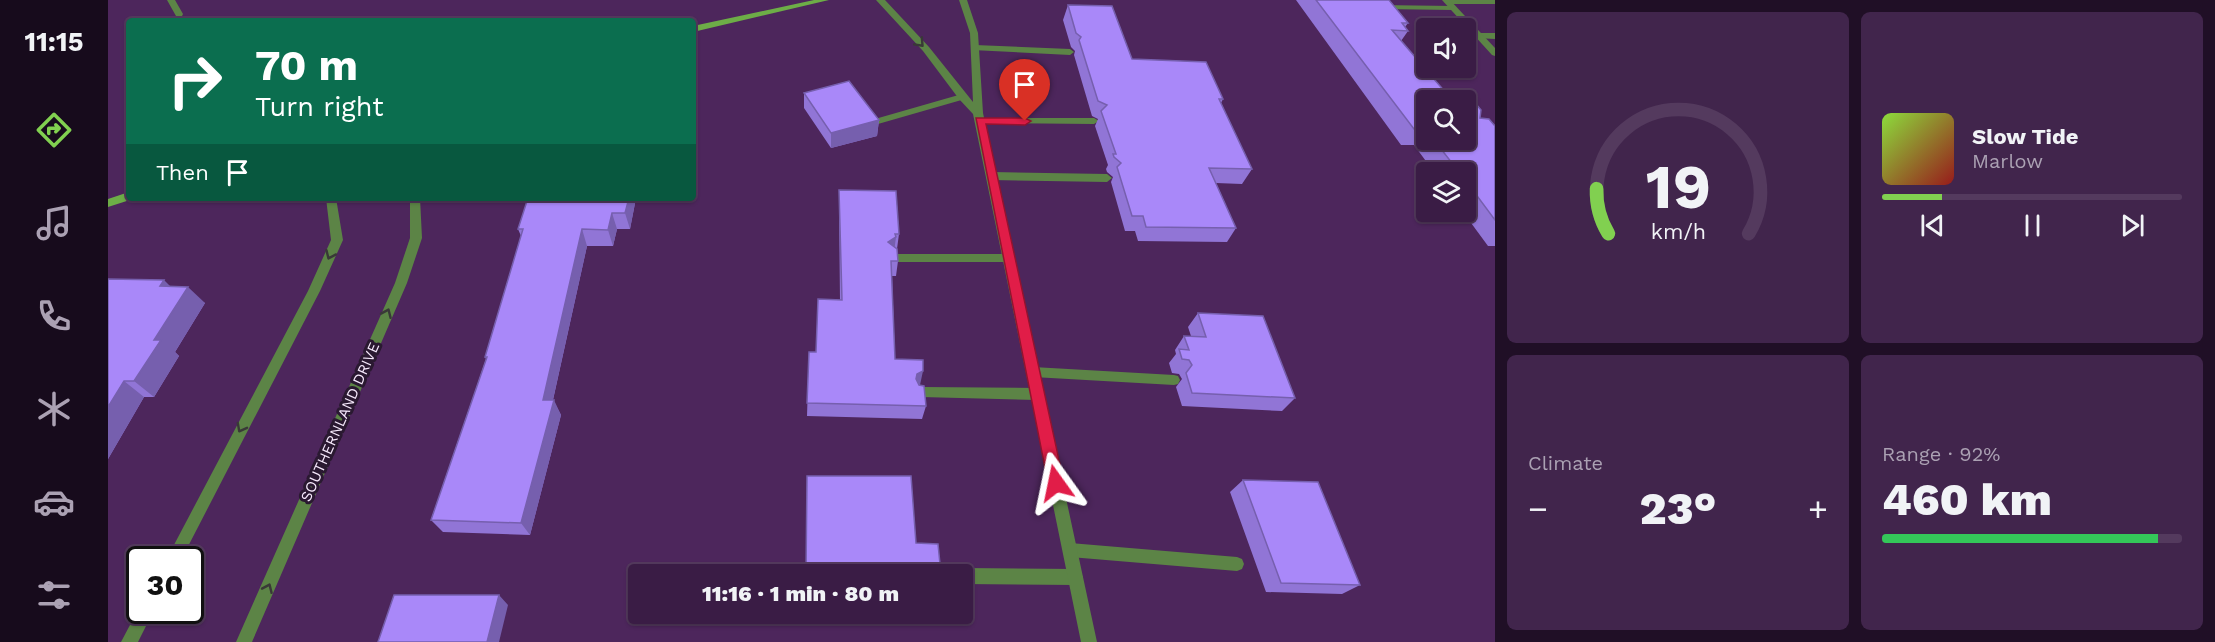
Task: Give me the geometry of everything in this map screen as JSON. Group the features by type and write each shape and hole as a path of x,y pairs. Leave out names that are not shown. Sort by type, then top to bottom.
{"street":[{"path":"171,0 179,14"},
{"path":"696,28 825,0"},
{"path":"880,0 926,49 979,117 1094,121"},
{"path":"963,0 974,33 979,117 1089,642"},
{"path":"1373,7 1495,2"},
{"path":"1449,4 1495,53"},
{"path":"1479,36 1495,36"},
{"path":"975,48 1070,52"},
{"path":"878,121 962,97"},
{"path":"992,176 1107,178"},
{"path":"108,203 126,197"},
{"path":"180,546 314,291 337,240 331,201"},
{"name":"SOUTHERNLAND DRIVE","path":"244,642 400,283 416,238 415,201"},
{"path":"894,258 1008,258"},
{"path":"1033,372 1174,380"},
{"path":"921,392 1037,394"},
{"path":"1070,550 1236,564"},
{"path":"973,576 1075,577"},
{"path":"129,642 139,624"}],"building":[{"path":"1316,0 1389,0 1408,23 1402,23 1408,31 1392,30 1416,58 1416,78 1433,78 1443,90 1416,90 1416,129"},
{"path":"1068,5 1112,6 1132,59 1206,62 1223,99 1219,99 1252,169 1209,168 1236,228 1146,227 1143,216 1132,216 1117,167 1121,163 1114,157 1113,154 1116,154 1101,111 1107,105 1098,101 1079,40 1081,37 1076,33"},
{"path":"849,81 879,120 831,133 804,93"},
{"path":"1476,104 1481,110 1480,118 1489,119 1495,126 1495,220 1476,194 1476,162 1451,162 1442,150 1476,150"},
{"path":"839,190 896,191 899,234 895,234 896,237 888,242 897,249 898,261 891,261 895,359 923,360 923,371 917,374 916,379 919,385 924,386 926,406 807,403 809,352 816,352 818,299 842,300"},
{"path":"527,201 628,201 625,213 612,213 608,230 582,229 543,400 554,400 521,523 431,520 487,357 485,357 523,229 518,229"},
{"path":"108,279 164,280 160,286 188,287 154,340 161,340 134,381 124,381 108,407"},
{"path":"1198,313 1263,316 1295,398 1192,393 1186,373 1192,365 1189,360 1182,359 1179,349 1189,350 1184,336 1206,337"},
{"path":"807,476 911,476 916,543 938,544 940,564 806,564"},
{"path":"1243,480 1318,482 1360,585 1281,583"},
{"path":"394,595 499,595 487,642 378,642"}],"route":[{"path":"1025,121 980,121 1056,483"}]}
